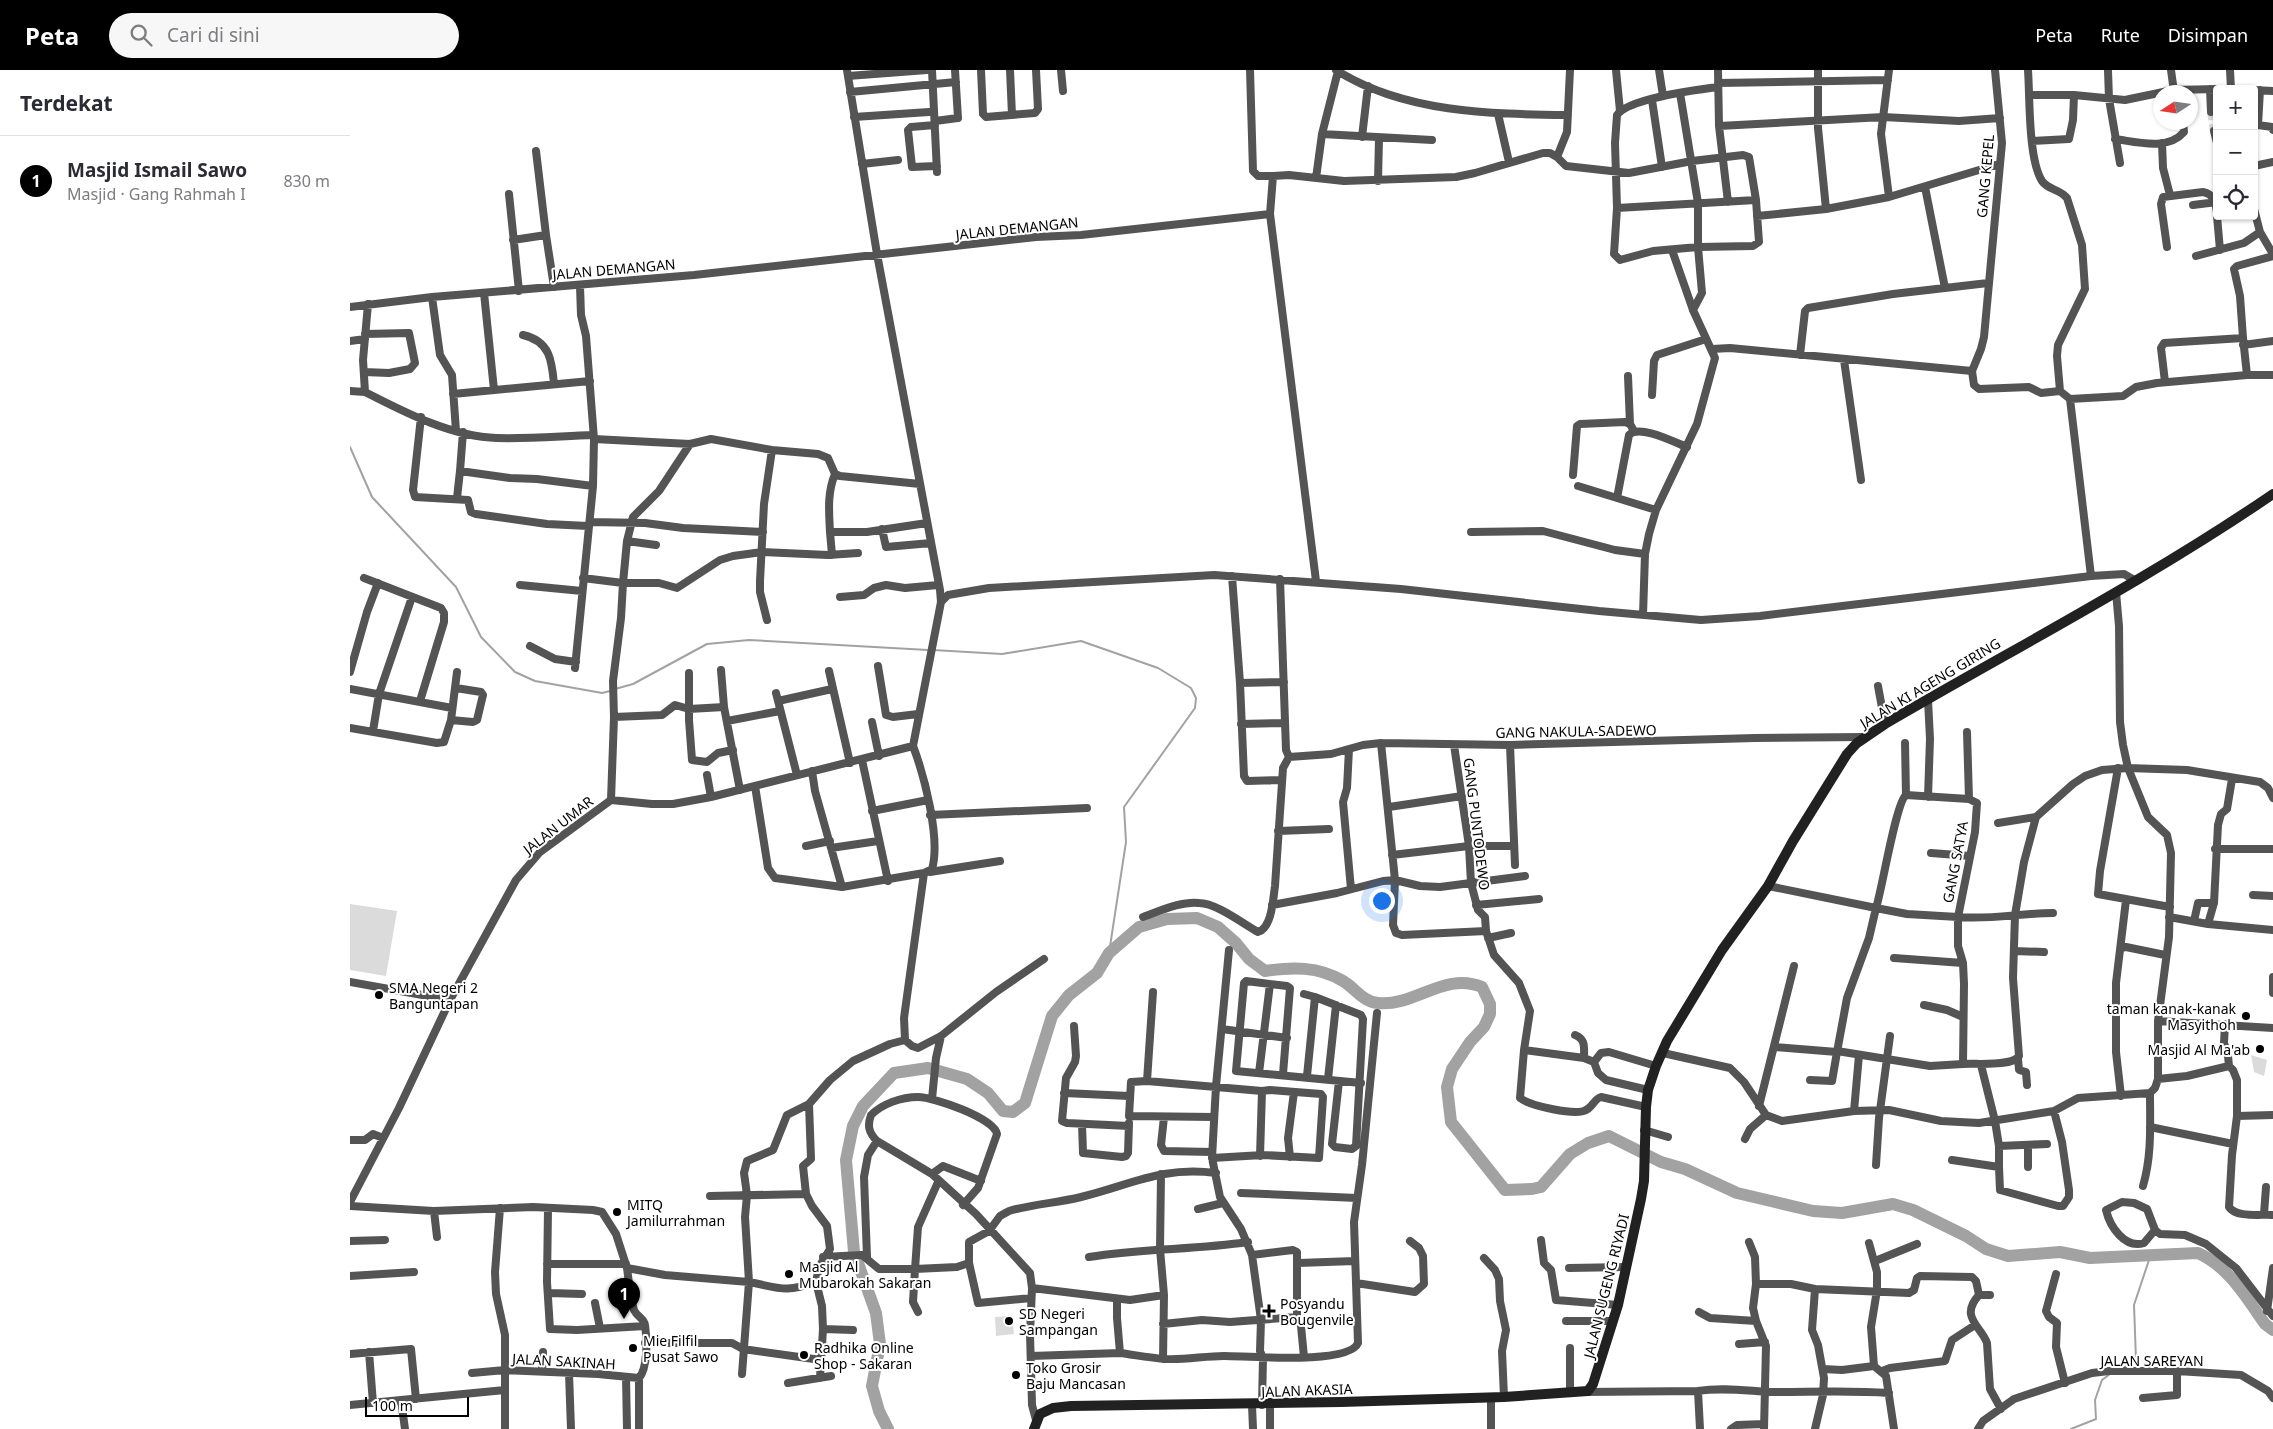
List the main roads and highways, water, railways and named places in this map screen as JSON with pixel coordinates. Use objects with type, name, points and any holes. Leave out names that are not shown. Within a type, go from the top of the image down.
[{"type":"waterway","points":[[350,447],[372,497],[456,587],[481,637],[515,672],[535,681],[602,693],[610,691]]},
{"type":"waterway","points":[[615,689],[633,684],[707,644],[749,640],[928,650]]},
{"type":"waterway","points":[[933,650],[1002,654],[1081,641],[1158,668],[1191,688],[1196,698],[1195,708],[1124,807],[1126,842],[1109,953]]},
{"type":"waterway","points":[[888,1429],[879,1411],[872,1386],[880,1344],[876,1313],[854,1252],[846,1160],[853,1126],[863,1106],[894,1073],[928,1068],[967,1079],[988,1093],[1003,1111],[1013,1112],[1025,1103],[1052,1016],[1069,995],[1097,973],[1109,953],[1139,927],[1167,919],[1197,918],[1218,927],[1236,943],[1249,959],[1265,971],[1295,968],[1314,970],[1334,976],[1373,1002],[1391,1003],[1404,1000],[1455,983],[1468,983],[1482,987],[1490,1004],[1490,1014],[1484,1027],[1470,1042],[1452,1069],[1447,1087],[1451,1122],[1505,1190],[1541,1187],[1570,1154],[1588,1143],[1609,1136],[1661,1162],[1685,1169],[1737,1193],[1813,1211],[1842,1213],[1893,1204],[1913,1210],[1966,1236],[1986,1249],[2008,1256],[2060,1252],[2090,1258],[2198,1253],[2228,1274],[2244,1293],[2265,1324],[2273,1330]]},
{"type":"waterway","points":[[2123,1368],[2136,1360],[2134,1305],[2150,1257]]},
{"type":"waterway","points":[[2071,1429],[2096,1419],[2095,1400],[2102,1380],[2110,1374]]},
{"type":"tunnel","points":[[2211,112],[2214,130]]},
{"type":"place","name":"SMA Negeri 2 Banguntapan","points":[[379,995]]},
{"type":"place","name":"taman kanak-kanak Masyithoh","points":[[2246,1016]]},
{"type":"place","name":"Masjid Al Ma'ab","points":[[2260,1049]]},
{"type":"place","name":"MITQ Jamilurrahman","points":[[617,1212]]},
{"type":"place","name":"Masjid Al Mubarokah Sakaran","points":[[789,1274]]},
{"type":"place","name":"Posyandu Bougenvile","points":[[1269,1311]]},
{"type":"place","name":"Masjid Ismail Sawo","points":[[624,1319]]},
{"type":"place","name":"SD Negeri Sampangan","points":[[1009,1321]]},
{"type":"place","name":"Mie Filfil Pusat Sawo","points":[[633,1348]]},
{"type":"place","name":"Radhika Online Shop - Sakaran","points":[[804,1355]]},
{"type":"place","name":"Toko Grosir Baju Mancasan","points":[[1016,1375]]}]
